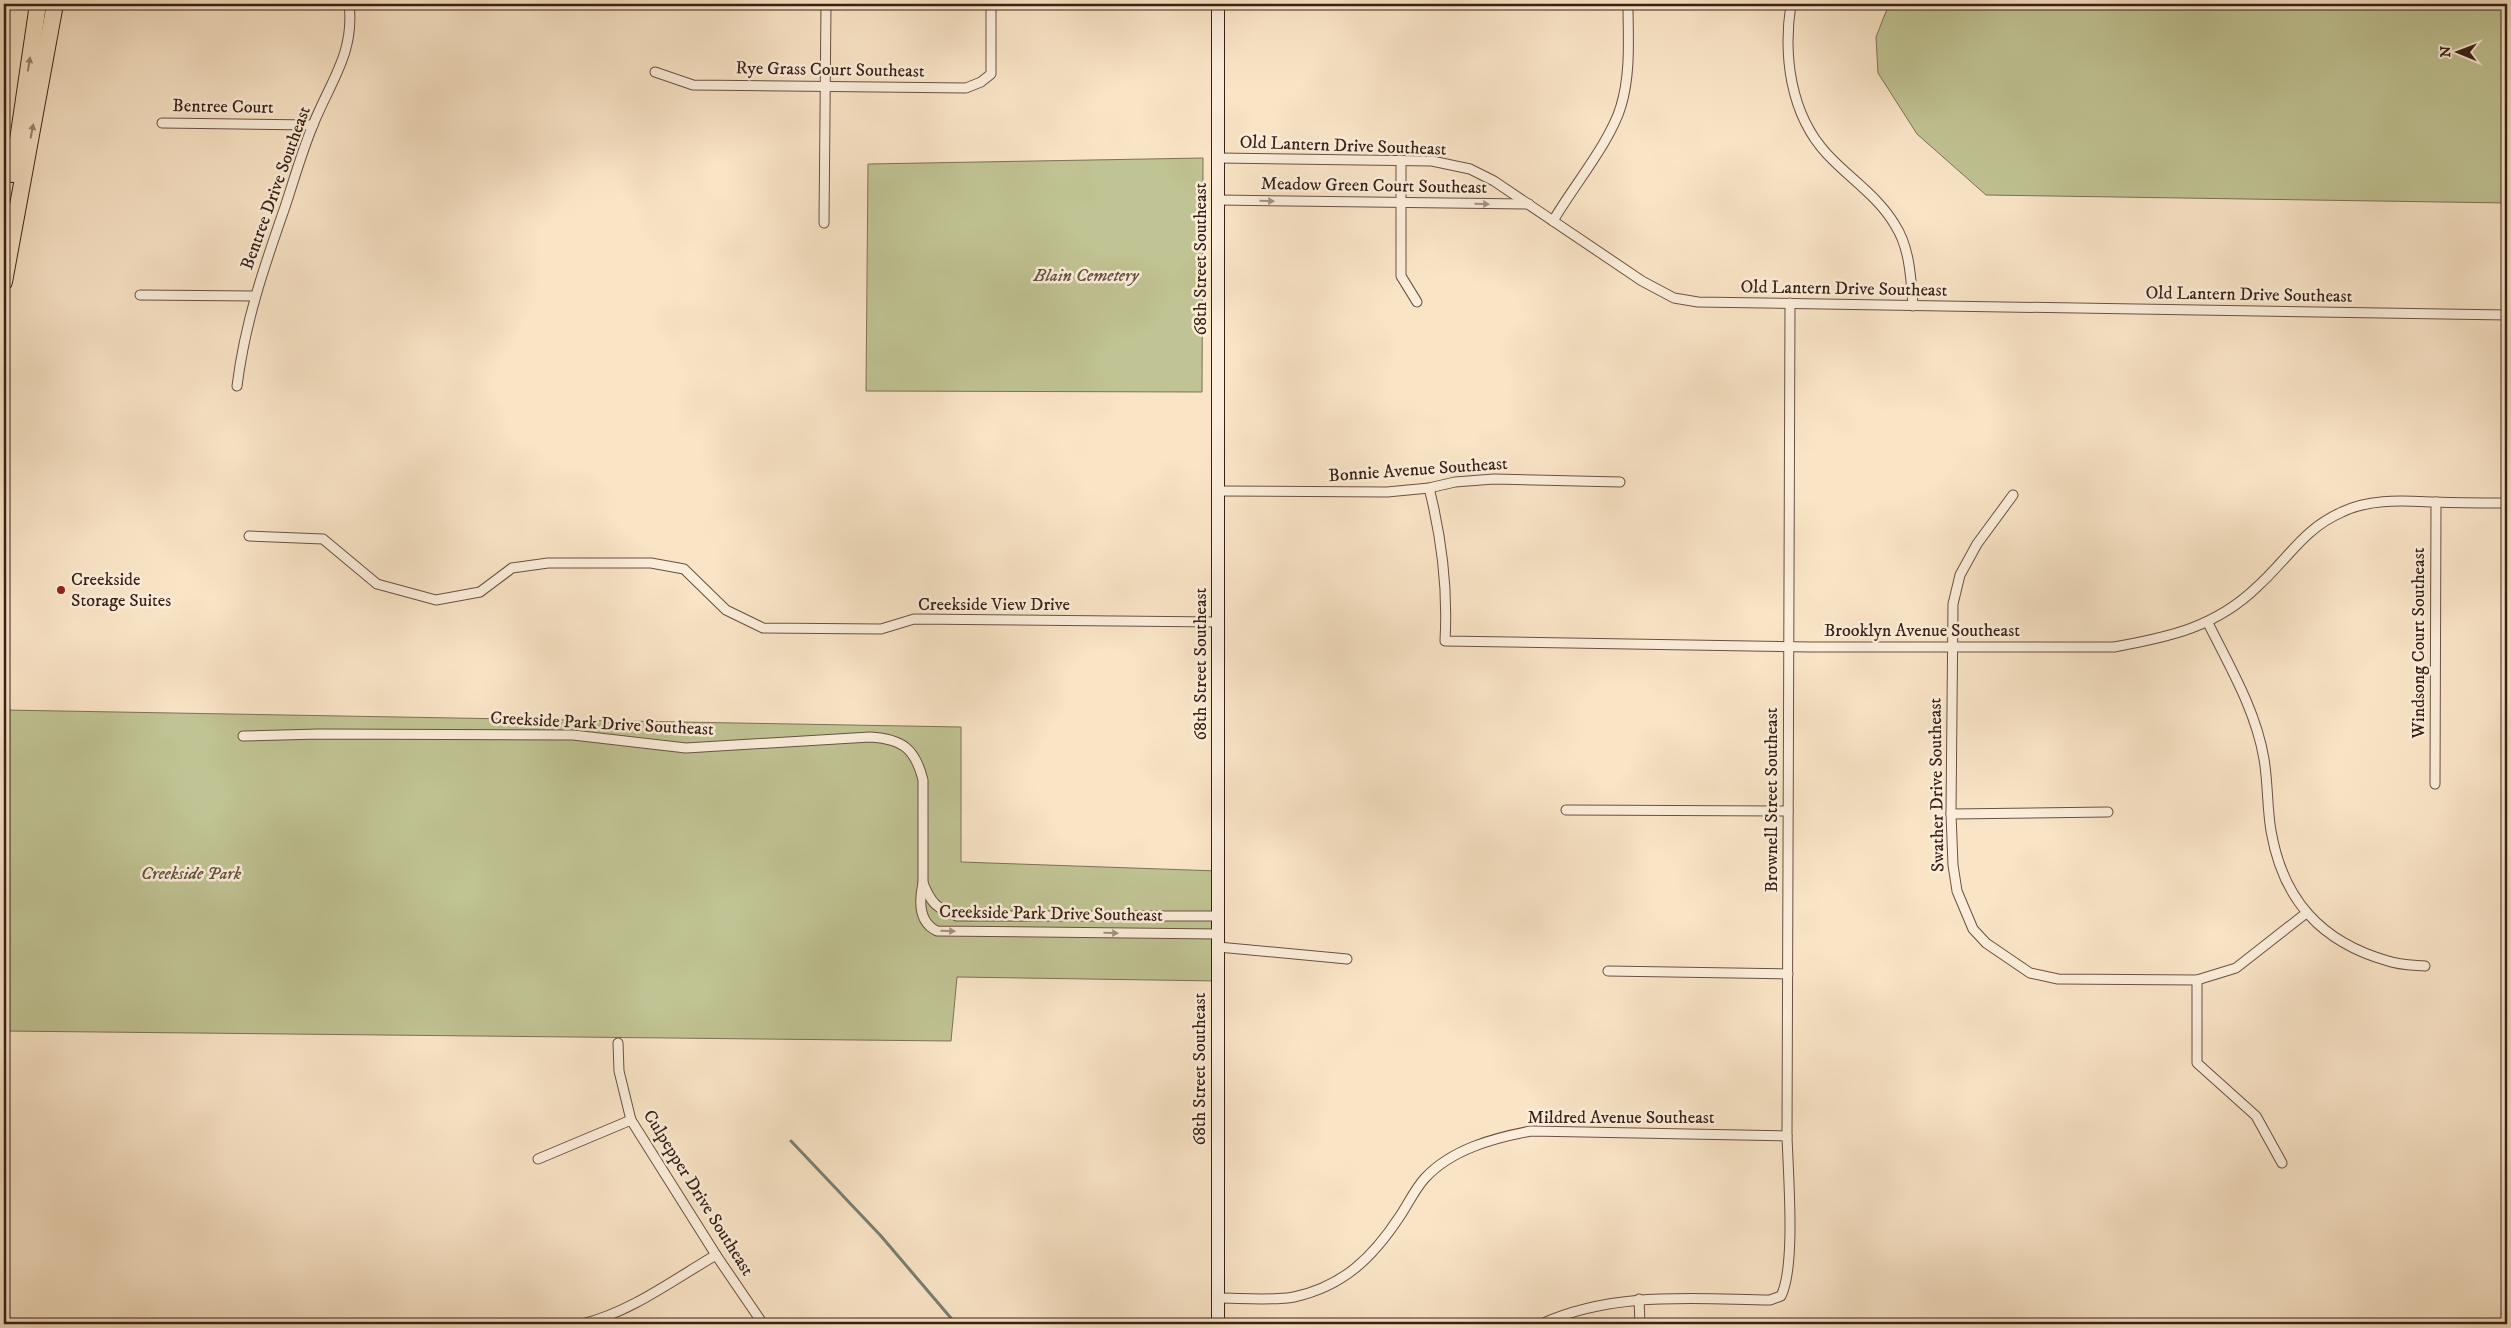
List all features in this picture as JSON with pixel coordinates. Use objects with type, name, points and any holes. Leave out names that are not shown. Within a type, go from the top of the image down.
[{"type":"highway","points":[[4,233],[38,4]]},
{"type":"highway","points":[[4,282],[55,4]]},
{"type":"main road","name":"68th Street Southeast","points":[[1218,4],[1218,1324]]},
{"type":"street","name":"Bentree Drive Southeast","points":[[237,386],[243,343],[254,296],[313,125],[346,54],[351,20],[349,4]]},
{"type":"street","points":[[824,223],[826,4]]},
{"type":"street","name":"Rye Grass Court Southeast","points":[[655,72],[694,85],[966,88],[981,82],[991,74],[991,4]]},
{"type":"street","points":[[1553,220],[1605,140],[1621,106],[1628,67],[1628,4]]},
{"type":"street","points":[[1791,4],[1787,30],[1787,63],[1797,99],[1812,133],[1826,153],[1867,190],[1896,226],[1909,264],[1913,306]]},
{"type":"street","name":"Bentree Court","points":[[162,123],[313,125]]},
{"type":"street","name":"Old Lantern Drive Southeast","points":[[1219,158],[1432,161],[1470,170],[1494,181],[1642,281],[1674,298],[1698,302],[2507,315]]},
{"type":"street","points":[[1400,161],[1401,276],[1417,302]]},
{"type":"street","name":"Meadow Green Court Southeast","points":[[1218,200],[1529,204]]},
{"type":"street","points":[[140,295],[254,296]]},
{"type":"street","name":"Brownell Street Southeast","points":[[1639,1299],[1770,1300],[1781,1296],[1786,1285],[1789,1255],[1787,1136],[1790,303]]},
{"type":"street","name":"Bonnie Avenue Southeast","points":[[1219,491],[1346,493],[1429,488],[1455,482],[1494,479],[1620,482]]},
{"type":"street","name":"Brooklyn Avenue Southeast","points":[[1429,488],[1444,554],[1446,584],[1445,641],[1789,646],[2114,647],[2163,638],[2208,623],[2235,606],[2259,586],[2301,538],[2319,524],[2343,511],[2368,503],[2405,500],[2507,503]]},
{"type":"street","name":"Swather Drive Southeast","points":[[2013,495],[1977,544],[1960,576],[1953,604],[1951,814],[1957,891],[1973,929],[1986,944],[2009,961],[2030,973],[2058,979],[2197,980],[2236,968],[2305,914]]},
{"type":"street","name":"Windsong Court Southeast","points":[[2435,784],[2436,502]]},
{"type":"street","name":"Creekside View Drive","points":[[249,536],[323,539],[378,584],[436,600],[480,592],[512,568],[548,563],[651,563],[684,569],[726,610],[763,628],[880,629],[914,619],[1218,622]]},
{"type":"street","points":[[2208,623],[2252,713],[2264,759],[2274,840],[2280,866],[2290,890],[2305,914],[2356,950],[2389,962],[2425,966]]},
{"type":"street","name":"Creekside Park Drive Southeast","points":[[243,736],[319,734],[573,735],[686,748],[887,738],[900,743],[910,751],[919,766],[923,780],[923,883],[920,910],[931,928],[937,931],[1218,934]]},
{"type":"street","points":[[1566,810],[1788,811]]},
{"type":"street","points":[[1951,814],[2108,812]]},
{"type":"street","name":"Creekside Park Drive Southeast","points":[[923,883],[930,899],[941,910],[957,916],[1218,916]]},
{"type":"street","points":[[1218,947],[1347,959]]},
{"type":"street","points":[[1608,972],[1788,974]]},
{"type":"street","points":[[2197,980],[2197,1064],[2256,1116],[2282,1163]]},
{"type":"street","name":"Culpepper Drive Southeast","points":[[618,1043],[619,1071],[631,1120],[716,1255],[763,1324]]},
{"type":"street","points":[[538,1159],[631,1120]]},
{"type":"street","name":"Mildred Avenue Southeast","points":[[1218,1298],[1293,1297],[1332,1283],[1349,1274],[1367,1260],[1379,1246],[1425,1178],[1463,1151],[1498,1137],[1531,1131],[1787,1136]]},
{"type":"street","points":[[582,1324],[606,1322],[716,1255]]},
{"type":"street","points":[[1541,1324],[1582,1308],[1639,1299],[1640,1324]]},
{"type":"green space","points":[[1889,4],[2507,4],[2507,203],[1986,195],[1917,134],[1878,73],[1876,37]]},
{"type":"green space","name":"Blain Cemetery","points":[[1203,158],[1202,392],[866,391],[868,164]]},
{"type":"green space","name":"Creekside Park","points":[[4,710],[961,727],[961,862],[1218,871],[1218,981],[957,977],[951,1041],[4,1031]]},
{"type":"waterway","points":[[791,1141],[881,1236],[956,1324]]},
{"type":"place","name":"Creekside Storage Suites","points":[[61,590]]}]
